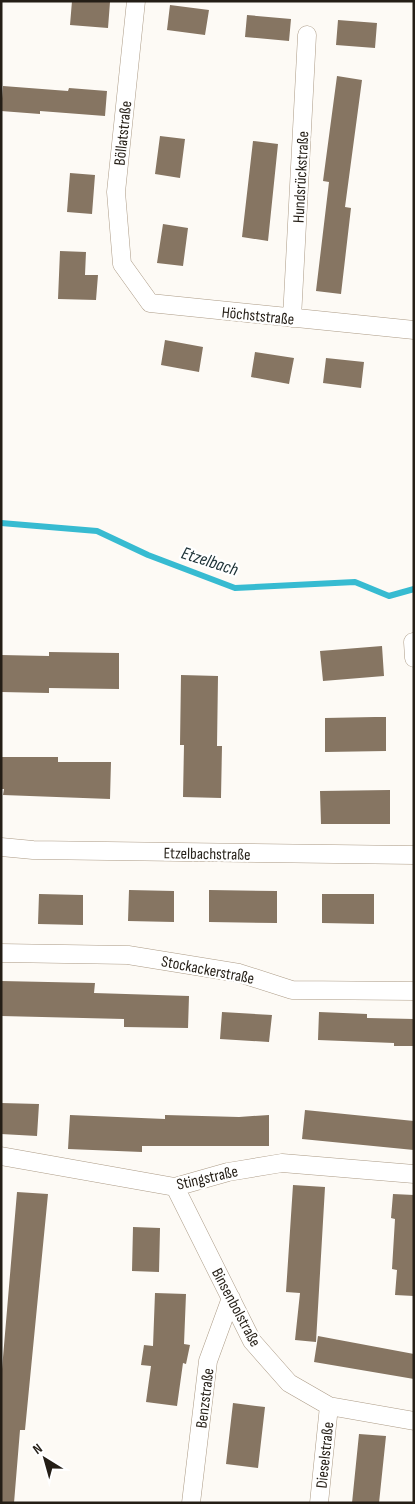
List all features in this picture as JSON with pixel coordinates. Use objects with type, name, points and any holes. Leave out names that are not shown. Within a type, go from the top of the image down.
[{"type":"street","name":"Böllatstraße","points":[[122,264],[116,192],[136,1]]},
{"type":"street","name":"Hundsrückstraße","points":[[292,318],[307,36]]},
{"type":"street","name":"Höchststraße","points":[[122,264],[150,303],[414,330]]},
{"type":"street","name":"Etzelbachstraße","points":[[1,847],[33,850],[414,855]]},
{"type":"street","name":"Stockackerstraße","points":[[1,953],[128,955],[239,973],[292,990],[414,991]]},
{"type":"street","name":"Stingstraße","points":[[1,1156],[175,1187],[228,1172],[282,1162],[414,1174]]},
{"type":"street","name":"Binsenbolstraße","points":[[175,1187],[252,1341],[290,1383],[329,1406],[414,1421]]},
{"type":"street","name":"Benzstraße","points":[[191,1503],[208,1361],[231,1298]]},
{"type":"street","name":"Dieselstraße","points":[[319,1503],[329,1406]]},
{"type":"building","points":[[72,1],[110,2],[108,28],[70,25]]},
{"type":"building","points":[[170,5],[209,10],[205,35],[167,30]]},
{"type":"building","points":[[247,15],[291,19],[289,41],[245,37]]},
{"type":"building","points":[[338,20],[377,23],[375,48],[336,45]]},
{"type":"building","points":[[337,76],[362,80],[345,207],[351,208],[341,294],[316,291],[329,182],[323,181]]},
{"type":"building","points":[[3,86],[68,91],[69,88],[107,91],[105,116],[40,111],[40,114],[1,111]]},
{"type":"building","points":[[160,136],[185,139],[180,178],[155,174]]},
{"type":"building","points":[[253,141],[278,144],[268,241],[242,237]]},
{"type":"building","points":[[70,173],[95,175],[92,214],[67,212]]},
{"type":"building","points":[[163,224],[188,228],[183,266],[157,263]]},
{"type":"building","points":[[60,251],[86,252],[85,275],[98,275],[96,300],[58,299]]},
{"type":"building","points":[[165,340],[203,347],[199,372],[161,365]]},
{"type":"building","points":[[255,352],[294,358],[289,384],[251,377]]},
{"type":"building","points":[[326,358],[364,362],[361,388],[323,383]]},
{"type":"building","points":[[382,646],[384,676],[323,681],[320,651]]},
{"type":"building","points":[[49,652],[119,653],[119,689],[49,688],[49,693],[1,692],[1,655],[49,656]]},
{"type":"building","points":[[181,675],[218,676],[217,746],[222,746],[221,798],[183,797],[184,745],[180,745]]},
{"type":"building","points":[[386,717],[386,751],[325,752],[325,718]]},
{"type":"building","points":[[1,757],[58,757],[58,762],[111,762],[110,799],[3,795],[4,789],[1,789]]},
{"type":"building","points":[[390,790],[390,824],[321,824],[320,791]]},
{"type":"building","points":[[129,890],[174,891],[174,922],[128,921]]},
{"type":"building","points":[[209,890],[277,891],[277,923],[209,922]]},
{"type":"building","points":[[39,894],[83,895],[83,925],[38,924]]},
{"type":"building","points":[[322,894],[374,894],[374,924],[322,923]]},
{"type":"building","points":[[1,981],[95,983],[94,993],[189,996],[188,1028],[124,1027],[124,1019],[1,1016]]},
{"type":"building","points":[[222,1012],[272,1015],[269,1042],[220,1039]]},
{"type":"building","points":[[319,1012],[367,1014],[367,1018],[414,1019],[414,1046],[394,1046],[394,1043],[318,1040]]},
{"type":"building","points":[[1,1103],[39,1104],[37,1136],[1,1134]]},
{"type":"building","points":[[305,1110],[414,1121],[414,1150],[302,1139]]},
{"type":"building","points":[[70,1115],[165,1119],[165,1115],[239,1117],[269,1115],[269,1146],[142,1146],[142,1152],[68,1149]]},
{"type":"building","points":[[293,1185],[325,1187],[316,1342],[295,1340],[300,1293],[286,1292]]},
{"type":"building","points":[[17,1192],[48,1194],[25,1430],[20,1430],[14,1503],[1,1503],[1,1381]]},
{"type":"building","points":[[393,1194],[414,1195],[414,1296],[395,1295],[397,1270],[392,1269],[395,1219],[391,1218]]},
{"type":"building","points":[[133,1227],[160,1228],[159,1272],[132,1271]]},
{"type":"building","points":[[155,1293],[186,1294],[184,1344],[190,1345],[186,1364],[183,1363],[177,1406],[146,1402],[151,1366],[141,1365],[144,1345],[153,1346]]},
{"type":"building","points":[[318,1336],[414,1354],[414,1379],[314,1362]]},
{"type":"building","points":[[233,1403],[265,1407],[258,1468],[226,1464]]},
{"type":"building","points":[[359,1434],[386,1436],[379,1503],[352,1503]]},
{"type":"waterway","name":"Etzelbach","points":[[1,523],[97,531],[148,555],[235,588],[355,582],[389,596],[414,589]]}]
